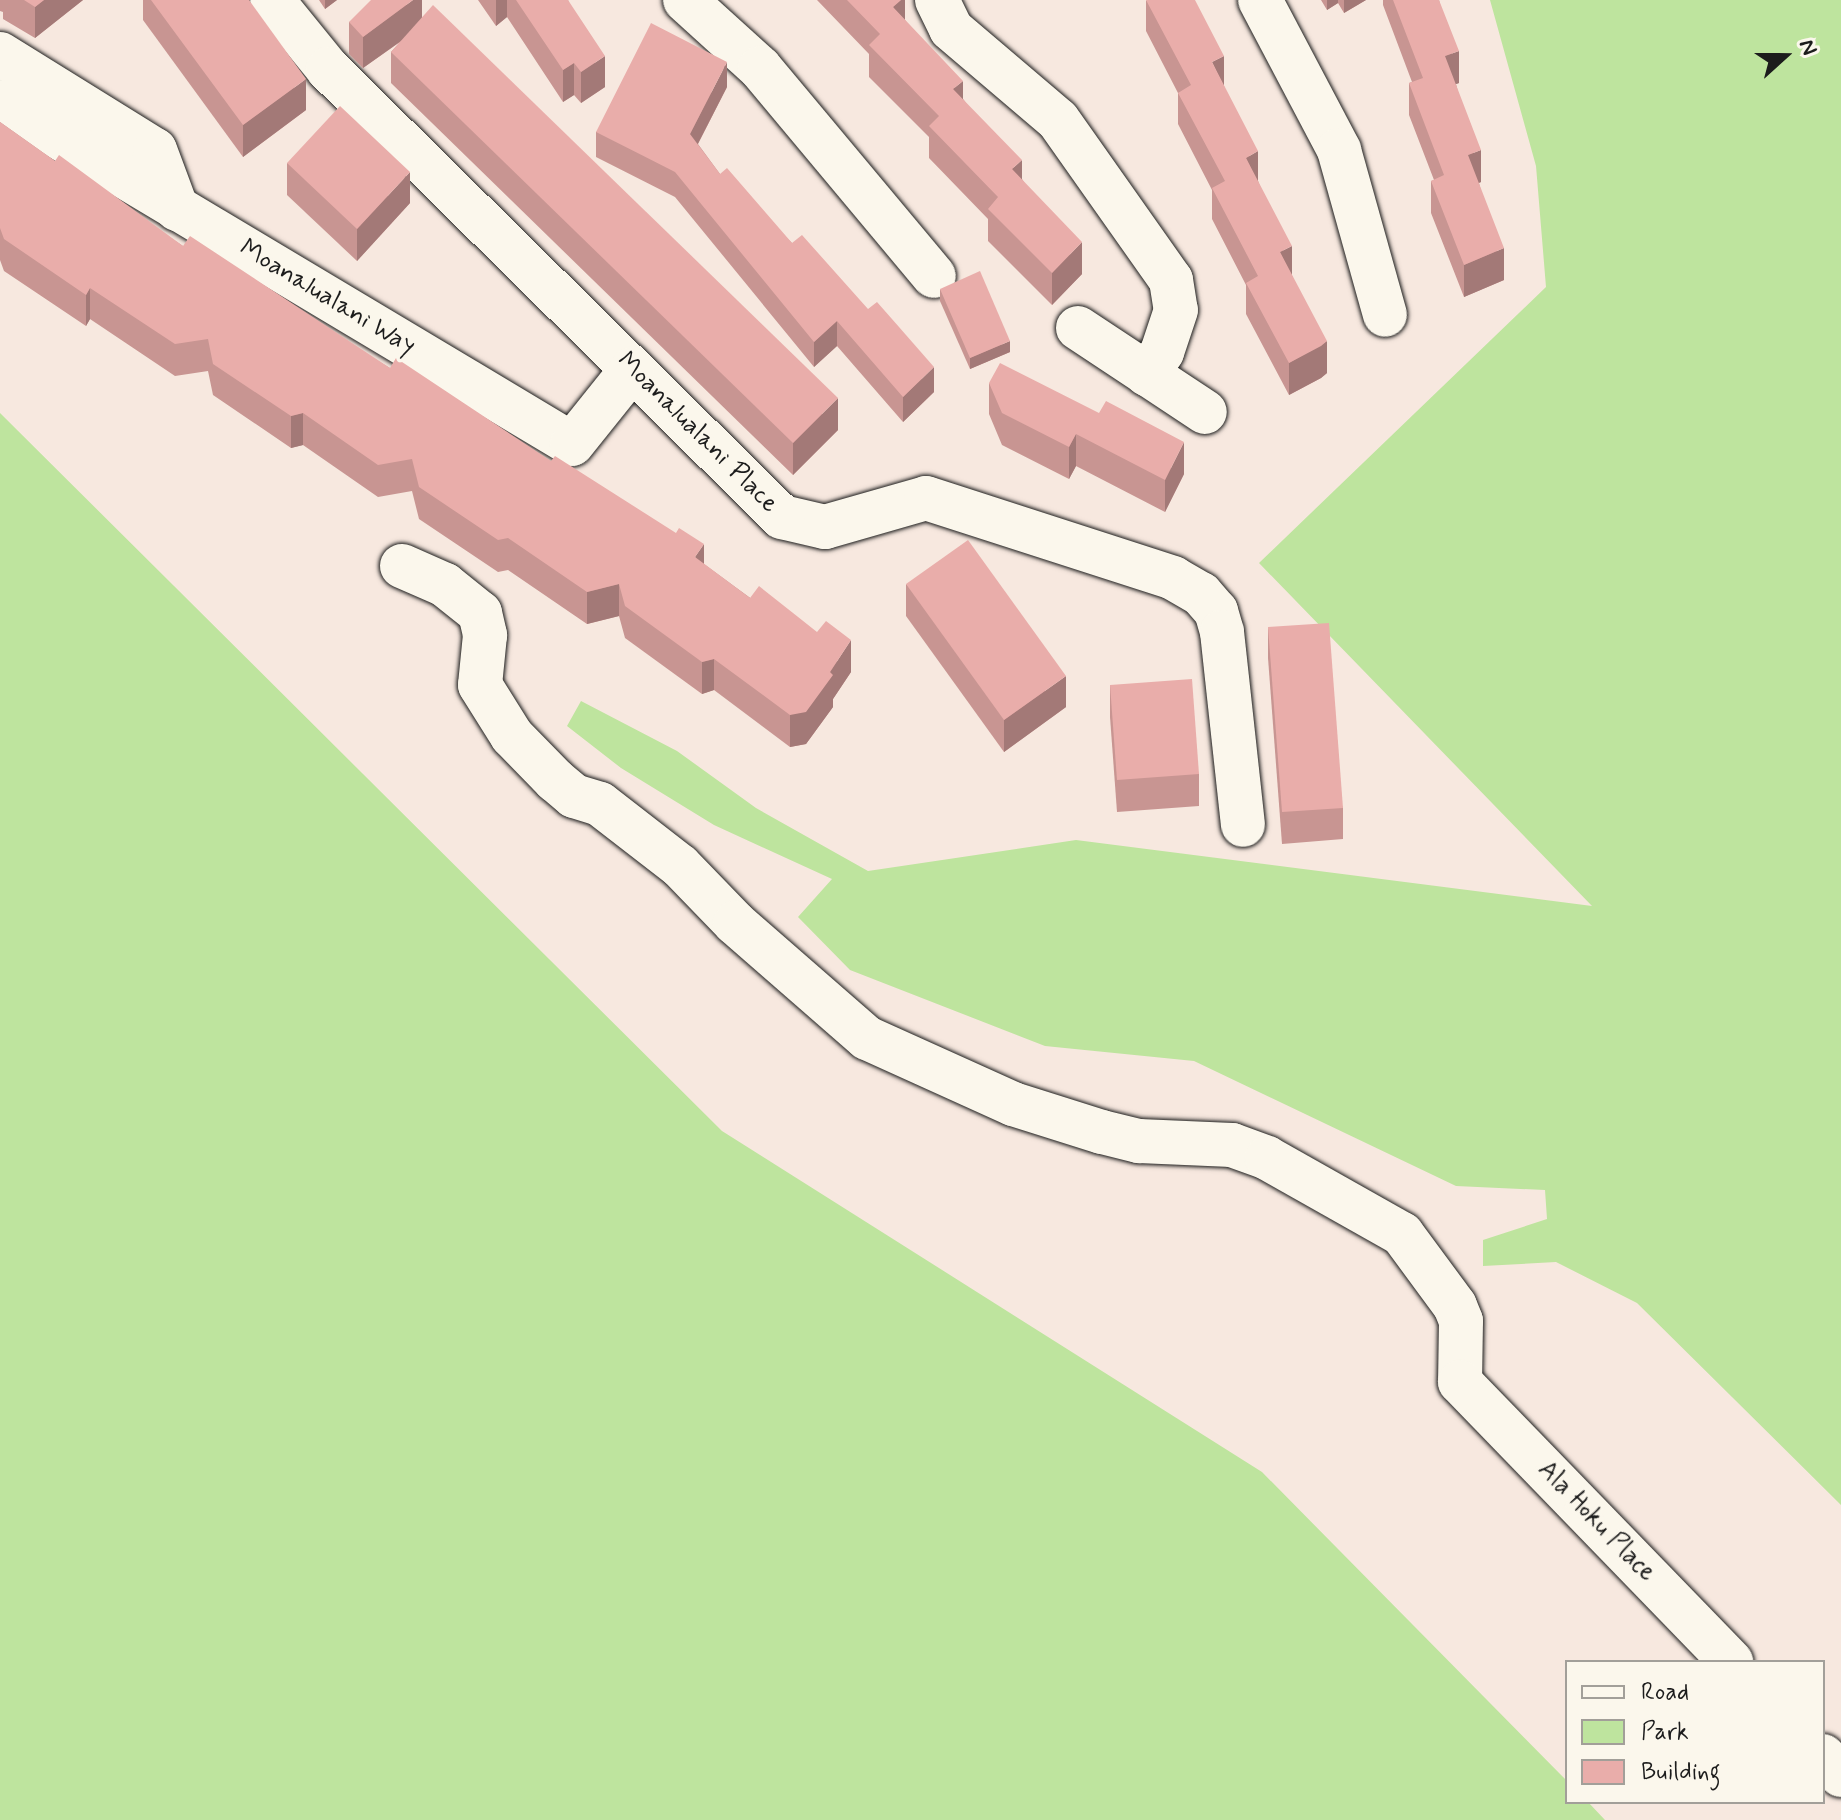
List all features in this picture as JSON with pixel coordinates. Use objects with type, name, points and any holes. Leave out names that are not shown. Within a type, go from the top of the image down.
[{"type":"street","name":"Moanalualani Place","points":[[272,0],[328,69],[782,517],[825,527],[926,498],[1173,578],[1201,594],[1216,611],[1222,632],[1243,825]]},
{"type":"street","points":[[937,0],[951,29],[1058,120],[1171,280],[1176,310],[1162,352],[1147,374]]},
{"type":"street","points":[[1260,0],[1339,150],[1385,315]]},
{"type":"street","points":[[696,16],[760,68],[934,276]]},
{"type":"street","points":[[0,54],[155,150],[177,209]]},
{"type":"street","name":"Moanalualani Way","points":[[0,102],[572,444],[632,369]]},
{"type":"street","points":[[1078,328],[1205,412]]},
{"type":"street","name":"Ala Hoku Place","points":[[402,566],[445,585],[480,613],[485,635],[480,685],[512,736],[574,796],[600,804],[680,866],[844,1021],[867,1038],[1013,1104],[1139,1141],[1232,1145],[1267,1158],[1402,1234],[1443,1287],[1461,1321],[1460,1382],[1729,1660]]},
{"type":"street","points":[[1825,1758],[1841,1775]]},
{"type":"green space","points":[[1490,0],[1841,0],[1841,1505],[1637,1303],[1556,1262],[1483,1266],[1483,1240],[1547,1219],[1545,1190],[1456,1186],[1194,1061],[1045,1046],[850,970],[798,917],[832,879],[714,825],[621,768],[567,726],[581,701],[677,751],[756,808],[868,871],[1076,840],[1592,906],[1259,563],[1546,287],[1536,166]]},
{"type":"green space","points":[[0,413],[722,1131],[1262,1472],[1565,1779],[1565,1804],[1590,1804],[1605,1820],[0,1820]]},
{"type":"building","points":[[24,0],[44,0],[35,7]]},
{"type":"building","points":[[151,0],[249,0],[306,79],[243,125]]},
{"type":"building","points":[[371,0],[413,0],[363,37],[349,22]]},
{"type":"building","points":[[516,0],[568,0],[605,56],[581,72],[574,63],[563,70]]},
{"type":"building","points":[[847,0],[901,0],[893,7],[963,81],[953,89],[1022,160],[1012,169],[1082,242],[1052,273],[988,209],[998,197],[929,126],[939,116],[869,45],[880,34]]},
{"type":"building","points":[[1146,0],[1195,0],[1224,56],[1212,62],[1258,151],[1246,158],[1292,246],[1280,252],[1327,341],[1289,363],[1246,283],[1258,276],[1212,188],[1225,181],[1178,93],[1191,85]]},
{"type":"building","points":[[1393,0],[1439,0],[1459,51],[1445,56],[1481,150],[1468,155],[1504,248],[1464,265],[1431,181],[1444,175],[1409,83],[1423,78]]},
{"type":"building","points":[[433,5],[838,398],[793,443],[391,52]]},
{"type":"building","points":[[651,23],[727,62],[690,134],[720,174],[727,168],[792,243],[802,235],[868,309],[877,302],[934,367],[903,397],[837,321],[814,342],[675,172],[596,132]]},
{"type":"building","points":[[340,106],[410,172],[357,229],[287,163]]},
{"type":"building","points":[[0,122],[55,161],[59,155],[183,246],[190,236],[390,368],[396,358],[551,461],[555,456],[676,533],[679,528],[704,544],[695,557],[750,598],[759,586],[817,632],[826,621],[851,640],[830,672],[833,675],[806,712],[790,715],[714,659],[702,662],[625,606],[619,584],[587,592],[508,538],[498,540],[419,487],[412,459],[378,465],[303,413],[291,416],[213,364],[208,339],[175,344],[90,288],[86,295],[4,239],[0,228]]},
{"type":"building","points":[[980,271],[1010,341],[970,358],[940,289]]},
{"type":"building","points":[[1000,363],[1099,413],[1106,401],[1184,442],[1165,480],[1076,434],[1069,447],[1002,413],[989,383]]},
{"type":"building","points":[[968,540],[1066,676],[1004,720],[906,584]]},
{"type":"building","points":[[1329,623],[1343,808],[1282,812],[1268,627]]},
{"type":"building","points":[[1192,679],[1199,774],[1117,780],[1110,685]]}]
